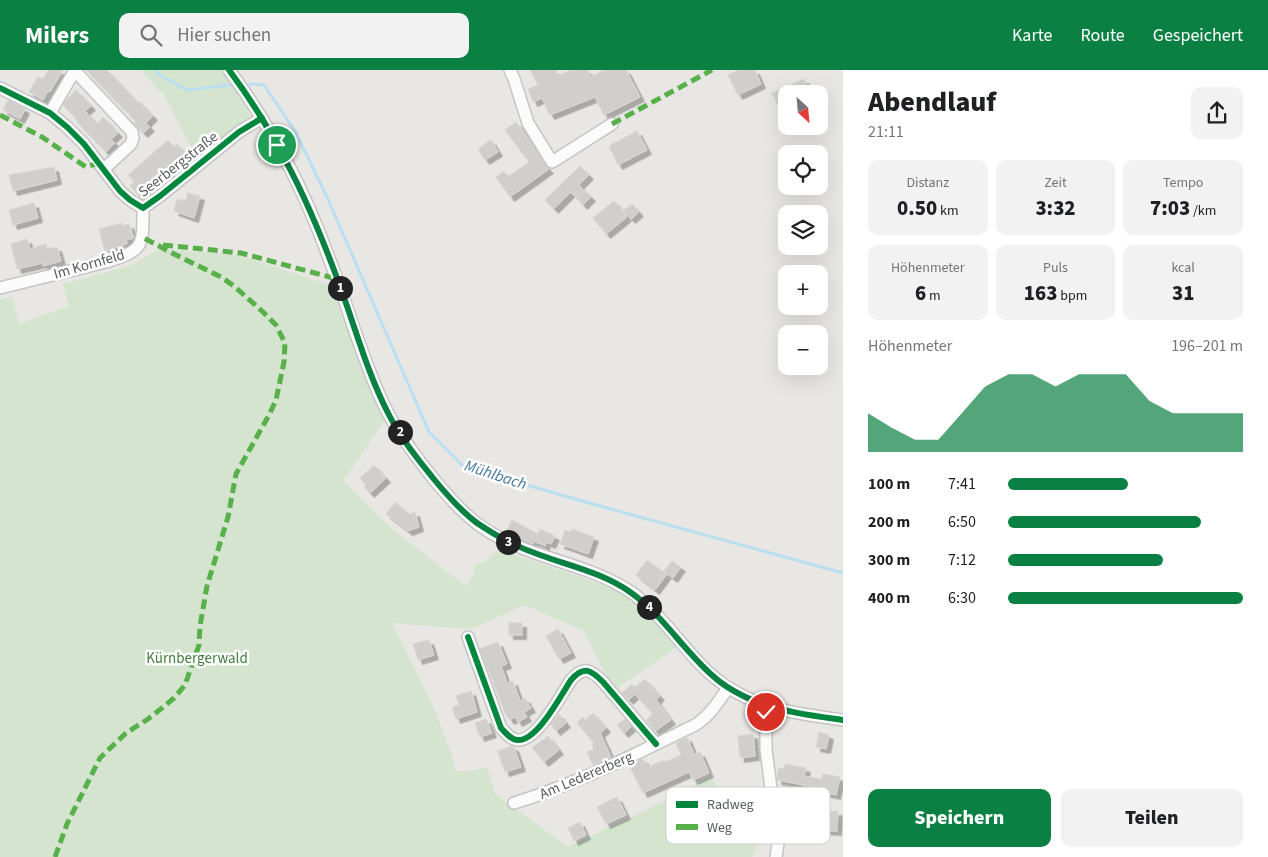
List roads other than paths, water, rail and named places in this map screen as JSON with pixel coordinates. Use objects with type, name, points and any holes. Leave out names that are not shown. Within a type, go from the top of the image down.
[{"type":"street","points":[[229,70],[262,118],[302,192],[337,279],[374,382],[389,415],[433,478],[458,506],[497,537],[540,555],[589,571],[629,591],[662,620],[714,678],[728,688],[754,701],[782,711],[843,720]]},
{"type":"street","points":[[510,70],[528,123],[552,162],[612,124]]},
{"type":"street","points":[[50,113],[75,71],[132,132],[131,144],[104,169]]},
{"type":"street","name":"Seerbergstraße","points":[[0,88],[50,113],[67,127],[79,138],[120,191],[143,208],[239,132],[262,118]]},
{"type":"street","name":"Im Kornfeld","points":[[0,288],[106,262],[133,251],[139,246],[142,236],[143,208]]},
{"type":"street","points":[[468,637],[502,728],[509,736],[517,740],[523,739],[540,728],[571,680],[577,673],[589,670],[603,682],[656,744]]},
{"type":"street","name":"Am Ledererberg","points":[[514,803],[594,773],[697,724],[714,709],[728,688]]},
{"type":"street","points":[[767,706],[766,749],[771,787]]},
{"type":"street","points":[[776,857],[778,844]]},
{"type":"waterway","name":"Mühlbach","points":[[156,70],[158,74],[187,90],[232,85]]},
{"type":"waterway","name":"Mühlbach","points":[[250,84],[264,85],[295,131],[327,197],[429,432],[464,467],[843,573]]},
{"type":"park label","name":"Kürnbergerwald","points":[[197,658]]}]
